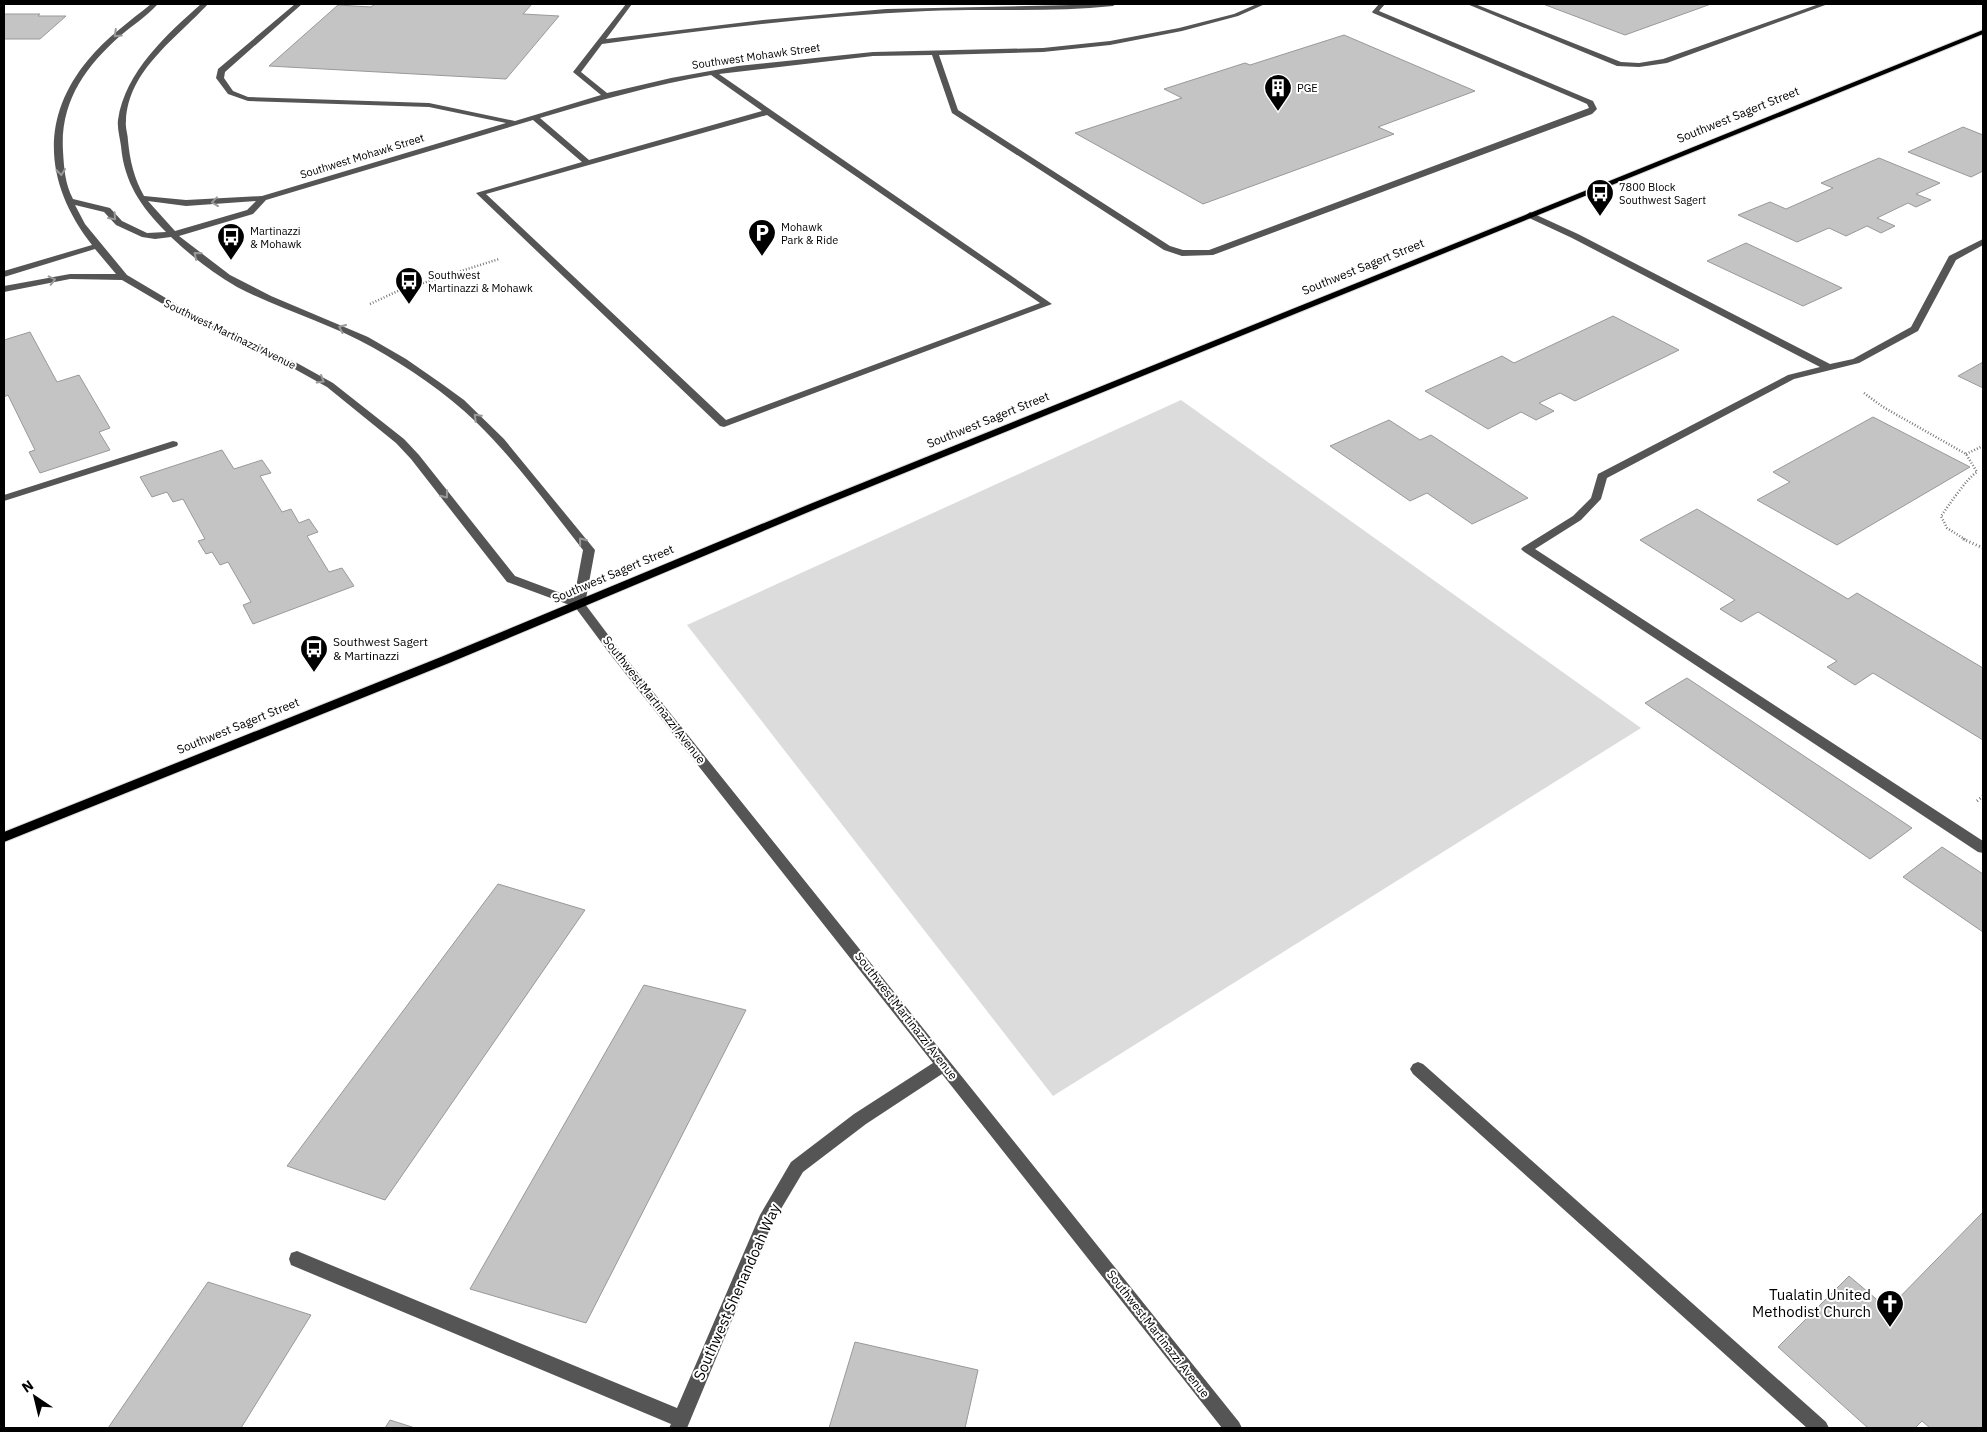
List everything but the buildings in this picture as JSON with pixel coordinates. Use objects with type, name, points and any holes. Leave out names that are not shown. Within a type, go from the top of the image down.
[{"type":"main road","name":"Southwest Sagert Street","points":[[4,836],[1983,32]]},
{"type":"street","name":"Southwest Martinazzi Avenue","points":[[155,4],[116,34],[92,61],[81,75],[63,108],[58,131],[60,169],[68,201],[81,225],[124,276],[188,315],[294,365],[330,386],[400,441],[512,579],[579,604],[614,651],[1233,1428]]},
{"type":"street","points":[[205,4],[159,48],[140,73],[128,98],[121,121],[124,133],[124,147],[134,185],[141,198],[156,217],[207,263],[228,277],[258,294],[329,323],[390,352],[463,404],[503,446],[589,550],[579,604]]},
{"type":"street","points":[[299,4],[221,71],[220,78],[226,89],[239,97],[248,99],[429,105],[514,122]]},
{"type":"street","points":[[606,96],[578,72],[629,4]]},
{"type":"street","points":[[599,42],[817,16],[928,9],[1075,7],[1112,4]]},
{"type":"street","name":"Southwest Mohawk Street","points":[[141,198],[186,203],[263,198],[606,96],[712,72],[816,58],[873,54],[1043,50],[1110,43],[1180,30],[1236,14],[1262,4]]},
{"type":"street","points":[[935,52],[955,111],[1166,248],[1182,253],[1210,253],[1593,109],[1590,103],[1581,98],[1375,12],[1382,4]]},
{"type":"street","points":[[1470,4],[1620,64],[1639,66],[1664,61],[1825,4]]},
{"type":"street","points":[[712,72],[1048,304],[724,424],[480,193],[768,112]]},
{"type":"street","points":[[534,117],[588,163]]},
{"type":"street","name":"Southwest Mohawk Street","points":[[68,201],[107,210],[119,223],[145,236],[175,234],[250,212],[263,198]]},
{"type":"street","points":[[1530,215],[1830,368]]},
{"type":"street","points":[[1983,242],[1952,258],[1915,329],[1856,362],[1791,377],[1602,476],[1596,499],[1577,518],[1527,549],[1983,848]]},
{"type":"street","points":[[4,274],[97,246]]},
{"type":"street","points":[[4,289],[87,275],[124,276]]},
{"type":"street","points":[[4,498],[173,444]]},
{"type":"street","name":"Southwest Shenandoah Way","points":[[297,1259],[680,1424],[766,1220],[797,1167],[860,1119],[944,1064]]},
{"type":"street","points":[[1418,1069],[1820,1428]]},
{"type":"path","points":[[329,323],[398,291],[536,247]]},
{"type":"path","points":[[1830,368],[1883,407],[1966,454],[1976,472],[1969,477],[1941,516],[1944,525],[1961,538],[1983,548]]},
{"type":"path","points":[[1966,454],[1983,446]]},
{"type":"shaded area","points":[[1181,400],[1641,728],[1053,1096],[687,625]]},
{"type":"place","name":"PGE","points":[[1278,112]]},
{"type":"place","name":"7800 Block Southwest Sagert","points":[[1600,217]]},
{"type":"place","name":"Mohawk Park & Ride","points":[[762,257]]},
{"type":"place","name":"Martinazzi & Mohawk","points":[[231,261]]},
{"type":"place","name":"Southwest Martinazzi & Mohawk","points":[[409,305]]},
{"type":"place","name":"Southwest Sagert & Martinazzi","points":[[314,673]]},
{"type":"place","name":"Tualatin United Methodist Church","points":[[1890,1328]]}]
